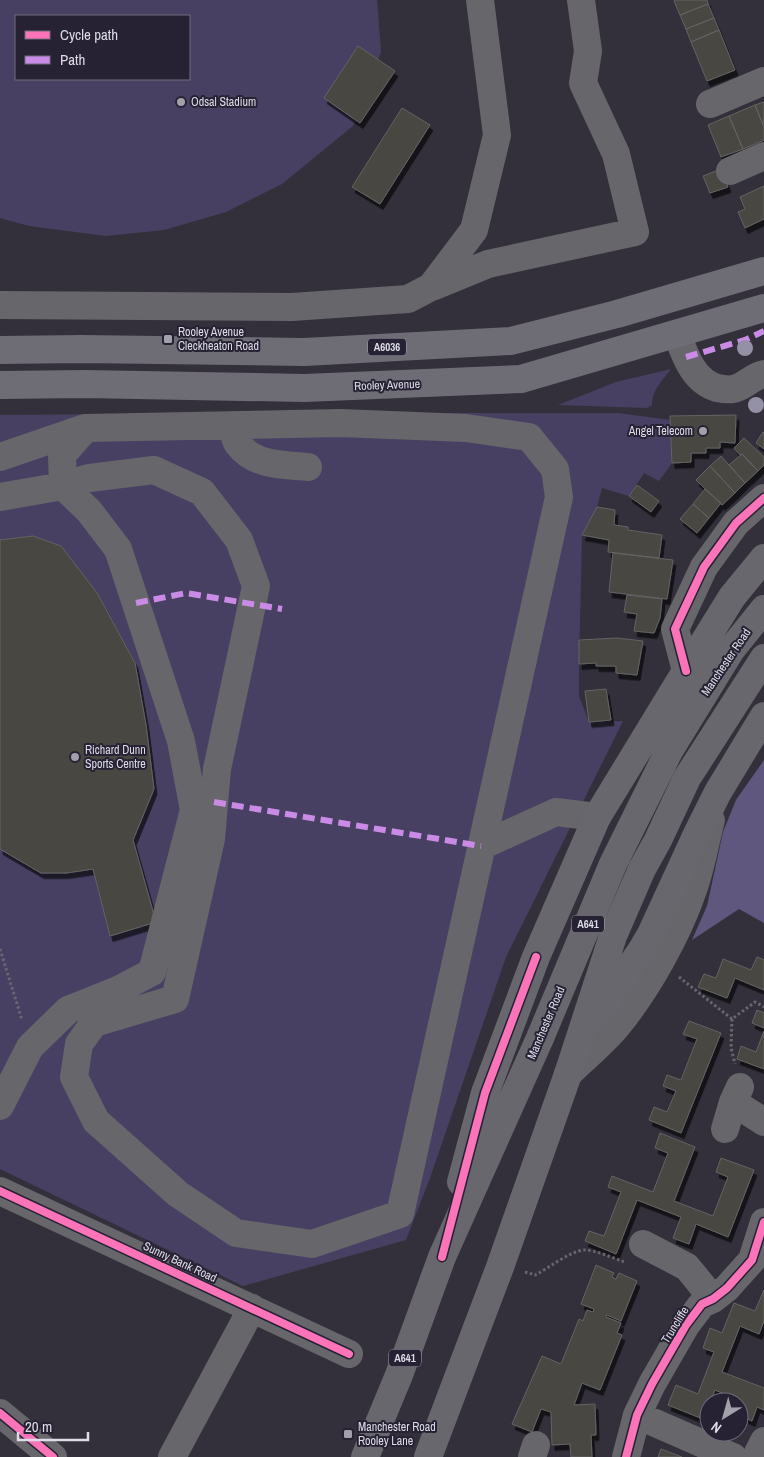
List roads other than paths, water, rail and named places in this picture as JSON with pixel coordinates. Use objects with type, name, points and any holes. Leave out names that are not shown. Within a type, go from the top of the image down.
[{"type":"highway","name":"A6036","points":[[0,350],[81,349],[304,352],[511,341],[617,314],[764,270]]},
{"type":"highway","name":"Rooley Avenue","points":[[0,385],[84,384],[304,388],[521,379],[764,308]]},
{"type":"main road","points":[[442,1257],[485,1092],[536,957],[598,817],[732,597],[764,558]]},
{"type":"main road","name":"Manchester Road","points":[[365,1457],[399,1375],[442,1257],[540,1038],[613,864],[669,751],[731,650],[764,608]]},
{"type":"main road","name":"A641","points":[[428,1457],[500,1266],[568,1074],[613,936],[642,869],[687,778],[764,658]]},
{"type":"main road","points":[[578,1043],[650,936],[718,792],[764,716]]},
{"type":"street","points":[[431,287],[474,230],[497,135],[480,0]]},
{"type":"street","points":[[0,304],[292,307],[408,299],[431,287],[488,264],[635,232],[616,154],[583,83],[588,51],[581,0]]},
{"type":"street","points":[[710,104],[764,81]]},
{"type":"street","points":[[730,171],[764,156]]},
{"type":"street","points":[[677,334],[696,374],[708,385],[723,389],[733,389],[744,385],[758,375],[764,374]]},
{"type":"street","points":[[264,388],[264,424]]},
{"type":"street","points":[[0,457],[85,428],[340,422],[466,428],[529,437],[555,470],[559,497],[400,1214],[312,1244],[236,1233],[178,1194],[96,1121],[74,1077],[79,1044],[94,1023],[175,999],[211,839],[204,806],[118,550],[89,511],[63,486],[62,455],[85,428]]},
{"type":"street","points":[[232,425],[237,443],[249,455],[269,464],[308,467]]},
{"type":"street","points":[[0,498],[63,486],[89,478],[154,470],[202,492],[240,540],[256,586],[217,769],[152,972],[118,990],[68,1010],[30,1047],[0,1106]]},
{"type":"street","points":[[686,671],[674,629],[704,567],[736,523],[764,498]]},
{"type":"street","points":[[568,1074],[617,1027],[660,961],[679,925],[694,890],[718,792]]},
{"type":"street","points":[[481,846],[556,812],[598,817]]},
{"type":"street","points":[[725,1129],[737,1094],[764,1122]]},
{"type":"street","name":"Sunny Bank Road","points":[[0,1191],[349,1354]]},
{"type":"street","name":"Truncliffe","points":[[626,1457],[637,1415],[652,1384],[686,1325],[702,1304],[727,1288],[752,1260],[764,1222]]},
{"type":"street","points":[[643,1244],[687,1267],[713,1298]]},
{"type":"street","points":[[172,1457],[252,1308]]},
{"type":"street","points":[[0,1414],[53,1457]]},
{"type":"street","points":[[637,1415],[733,1457]]},
{"type":"street","points":[[756,1457],[764,1441]]},
{"type":"place","name":"Odsal Stadium","points":[[181,102]]},
{"type":"place","name":"Rooley Avenue Cleckheaton Road","points":[[168,339]]},
{"type":"place","name":"Angel Telecom","points":[[703,431]]},
{"type":"place","name":"Richard Dunn Sports Centre","points":[[75,757]]},
{"type":"place","name":"Manchester Road Rooley Lane","points":[[348,1434]]}]
